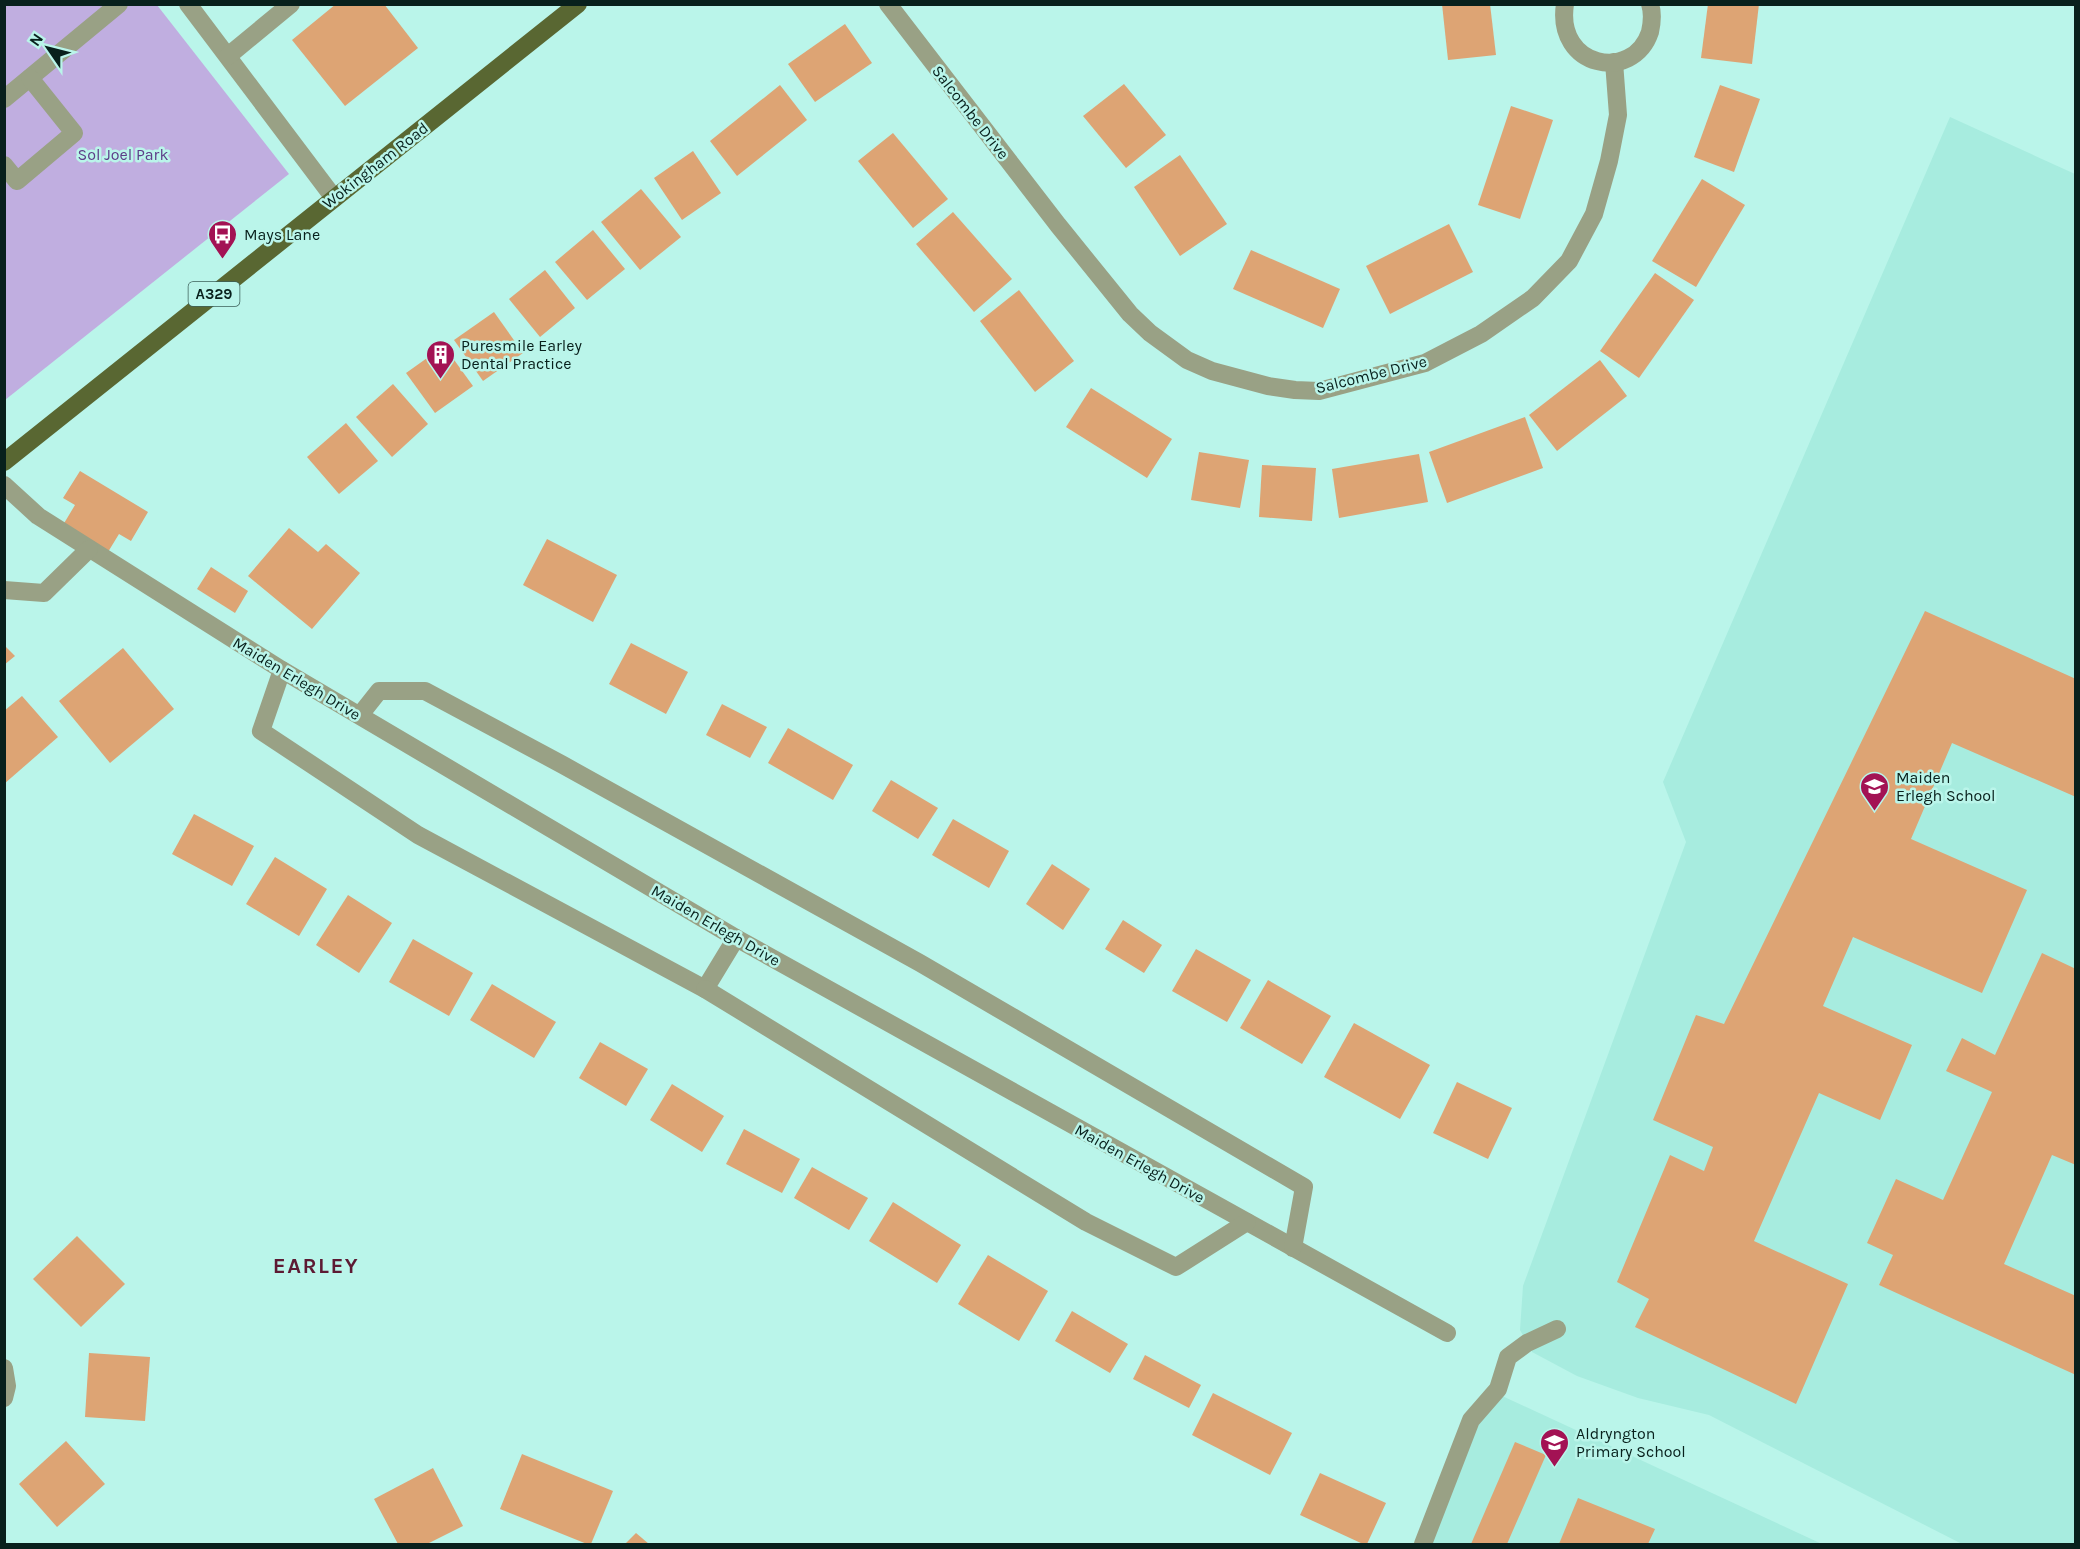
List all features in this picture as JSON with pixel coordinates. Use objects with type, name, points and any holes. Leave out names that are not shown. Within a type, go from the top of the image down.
[{"type":"main road","name":"Wokingham Road","points":[[4,462],[578,4]]},
{"type":"street","points":[[4,99],[119,4]]},
{"type":"street","points":[[188,4],[334,198]]},
{"type":"street","points":[[228,56],[291,4]]},
{"type":"street","name":"Salcombe Drive","points":[[888,4],[1058,225],[1130,314],[1150,333],[1187,360],[1212,371],[1268,386],[1295,390],[1319,391],[1425,363],[1481,334],[1533,298],[1569,261],[1594,214],[1609,160],[1618,115],[1614,62]]},
{"type":"street","points":[[1565,4],[1563,17],[1565,33],[1573,46],[1584,56],[1599,62],[1614,62],[1628,58],[1639,50],[1648,38],[1652,25],[1650,4]]},
{"type":"street","points":[[4,165],[17,181],[74,134],[30,78]]},
{"type":"street","name":"Maiden Erlegh Drive","points":[[4,485],[38,516],[282,670],[736,938],[1447,1334]]},
{"type":"street","points":[[4,590],[44,593],[89,549]]},
{"type":"street","points":[[282,670],[261,731],[418,834],[705,989],[1086,1221],[1176,1267],[1247,1222]]},
{"type":"street","points":[[360,716],[379,691],[425,691],[920,963],[1304,1187],[1293,1248]]},
{"type":"street","points":[[705,989],[736,938]]},
{"type":"street","points":[[1423,1545],[1472,1420],[1498,1389],[1508,1357],[1527,1343],[1557,1329]]},
{"type":"street","points":[[4,1368],[7,1386],[4,1398]]},
{"type":"shaded area","name":"Maiden Erlegh School","points":[[1950,117],[2075,174],[2075,1544],[1962,1544],[1709,1415],[1638,1398],[1577,1376],[1532,1352],[1520,1330],[1523,1286],[1686,842],[1663,782]]},
{"type":"shaded area","name":"Aldryngton Primary School","points":[[1487,1389],[1822,1544],[1423,1544]]},
{"type":"green space","name":"Sol Joel Park","points":[[5,5],[157,5],[289,174],[5,400]]},
{"type":"building","points":[[336,4],[384,4],[418,48],[345,106],[292,40]]},
{"type":"building","points":[[1442,4],[1490,4],[1496,55],[1448,60]]},
{"type":"building","points":[[1708,4],[1759,4],[1752,64],[1701,58]]},
{"type":"building","points":[[845,24],[872,63],[815,102],[788,64]]},
{"type":"building","points":[[1124,84],[1166,135],[1126,168],[1083,116]]},
{"type":"building","points":[[780,85],[807,120],[737,176],[710,141]]},
{"type":"building","points":[[1720,85],[1760,99],[1734,172],[1694,157]]},
{"type":"building","points":[[1511,106],[1553,120],[1520,219],[1478,205]]},
{"type":"building","points":[[893,133],[948,199],[913,228],[858,161]]},
{"type":"building","points":[[693,151],[721,193],[682,220],[654,178]]},
{"type":"building","points":[[1180,155],[1227,224],[1180,256],[1134,187]]},
{"type":"building","points":[[1702,179],[1745,205],[1696,287],[1652,261]]},
{"type":"building","points":[[641,189],[681,237],[640,270],[601,222]]},
{"type":"building","points":[[953,212],[1012,279],[974,312],[916,244]]},
{"type":"building","points":[[1449,224],[1473,272],[1390,314],[1366,266]]},
{"type":"building","points":[[593,230],[625,269],[587,300],[555,262]]},
{"type":"building","points":[[1251,250],[1340,289],[1323,328],[1233,289]]},
{"type":"building","points":[[545,270],[575,308],[540,337],[509,299]]},
{"type":"building","points":[[1655,273],[1694,300],[1639,378],[1600,351]]},
{"type":"building","points":[[1019,290],[1074,361],[1035,392],[980,321]]},
{"type":"building","points":[[494,312],[523,353],[483,381],[454,340]]},
{"type":"building","name":"Puresmile Earley Dental Practice","points":[[444,346],[473,386],[435,413],[406,373]]},
{"type":"building","points":[[1600,360],[1627,396],[1557,451],[1529,415]]},
{"type":"building","points":[[393,384],[428,424],[392,457],[356,417]]},
{"type":"building","points":[[1091,388],[1172,439],[1147,478],[1066,427]]},
{"type":"building","points":[[1525,417],[1543,468],[1447,503],[1429,452]]},
{"type":"building","points":[[346,423],[378,461],[339,494],[307,457]]},
{"type":"building","points":[[1199,452],[1249,460],[1240,508],[1191,500]]},
{"type":"building","points":[[1419,454],[1428,502],[1339,518],[1332,469]]},
{"type":"building","points":[[1262,465],[1316,468],[1312,521],[1259,517]]},
{"type":"building","points":[[80,471],[148,512],[131,541],[119,534],[108,552],[63,525],[75,505],[63,498]]},
{"type":"building","points":[[289,528],[318,552],[326,544],[360,573],[312,629],[248,576]]},
{"type":"building","points":[[547,539],[617,575],[593,622],[523,585]]},
{"type":"building","points":[[211,567],[248,591],[235,613],[197,589]]},
{"type":"building","points":[[1925,611],[2076,679],[2076,797],[1952,743],[1911,839],[2027,890],[1982,993],[1853,937],[1823,1006],[1912,1045],[1880,1120],[1819,1093],[1754,1241],[1848,1284],[1796,1404],[1635,1327],[1649,1299],[1617,1282],[1670,1155],[1704,1171],[1713,1147],[1653,1120],[1696,1015],[1724,1024]]},
{"type":"building","points":[[631,643],[688,672],[666,714],[609,684]]},
{"type":"building","points":[[4,645],[15,656],[4,665]]},
{"type":"building","points":[[123,648],[174,709],[110,763],[59,701]]},
{"type":"building","points":[[22,696],[58,737],[4,784],[4,711]]},
{"type":"building","points":[[722,704],[767,727],[750,758],[706,735]]},
{"type":"building","points":[[788,728],[853,765],[833,800],[768,763]]},
{"type":"building","points":[[891,780],[938,808],[918,839],[872,811]]},
{"type":"building","points":[[194,814],[254,846],[232,886],[172,854]]},
{"type":"building","points":[[953,819],[1009,851],[989,888],[932,855]]},
{"type":"building","points":[[275,857],[327,889],[299,936],[246,904]]},
{"type":"building","points":[[1052,864],[1090,889],[1063,930],[1026,904]]},
{"type":"building","points":[[348,895],[392,923],[359,973],[316,945]]},
{"type":"building","points":[[1123,920],[1162,945],[1144,973],[1105,949]]},
{"type":"building","points":[[413,939],[473,973],[449,1016],[389,982]]},
{"type":"building","points":[[1196,949],[1251,980],[1227,1022],[1172,991]]},
{"type":"building","points":[[2042,953],[2076,969],[2076,1165],[2052,1155],[2004,1264],[2076,1296],[2076,1375],[1879,1285],[1893,1255],[1867,1243],[1896,1179],[1943,1200],[1992,1092],[1946,1071],[1962,1038],[1995,1055]]},
{"type":"building","points":[[1268,980],[1331,1016],[1302,1064],[1240,1028]]},
{"type":"building","points":[[492,984],[556,1022],[534,1058],[470,1020]]},
{"type":"building","points":[[1354,1023],[1430,1065],[1400,1119],[1324,1077]]},
{"type":"building","points":[[600,1042],[648,1069],[626,1106],[579,1078]]},
{"type":"building","points":[[1457,1082],[1512,1108],[1488,1159],[1433,1133]]},
{"type":"building","points":[[672,1084],[724,1116],[702,1152],[650,1120]]},
{"type":"building","points":[[744,1129],[800,1159],[782,1193],[726,1164]]},
{"type":"building","points":[[812,1167],[868,1198],[849,1230],[794,1198]]},
{"type":"building","points":[[893,1202],[961,1245],[937,1283],[869,1241]]},
{"type":"building","points":[[77,1236],[125,1284],[81,1327],[33,1279]]},
{"type":"building","points":[[988,1255],[1048,1291],[1019,1341],[958,1304]]},
{"type":"building","points":[[1072,1311],[1128,1344],[1110,1373],[1055,1341]]},
{"type":"building","points":[[89,1353],[150,1357],[145,1421],[85,1417]]},
{"type":"building","points":[[1145,1355],[1201,1385],[1189,1408],[1133,1379]]},
{"type":"building","points":[[1213,1393],[1292,1433],[1270,1475],[1192,1435]]},
{"type":"building","points":[[66,1441],[105,1484],[57,1527],[19,1484]]},
{"type":"building","points":[[1515,1442],[1546,1455],[1507,1544],[1471,1544]]},
{"type":"building","points":[[522,1454],[613,1491],[591,1544],[500,1509]]},
{"type":"building","points":[[433,1468],[463,1526],[427,1544],[398,1544],[374,1499]]},
{"type":"building","points":[[1320,1473],[1386,1503],[1367,1544],[1300,1515]]},
{"type":"building","points":[[1578,1498],[1655,1529],[1648,1544],[1559,1544]]},
{"type":"building","points":[[636,1533],[649,1544],[625,1544]]},
{"type":"place","name":"Mays Lane","points":[[223,260]]},
{"type":"place","name":"Puresmile Earley Dental Practice","points":[[440,380]]},
{"type":"place","name":"Maiden Erlegh School","points":[[1875,812]]},
{"type":"place","name":"Aldryngton Primary School","points":[[1555,1468]]},
{"type":"district","name":"EARLEY","points":[[316,1265]]}]
